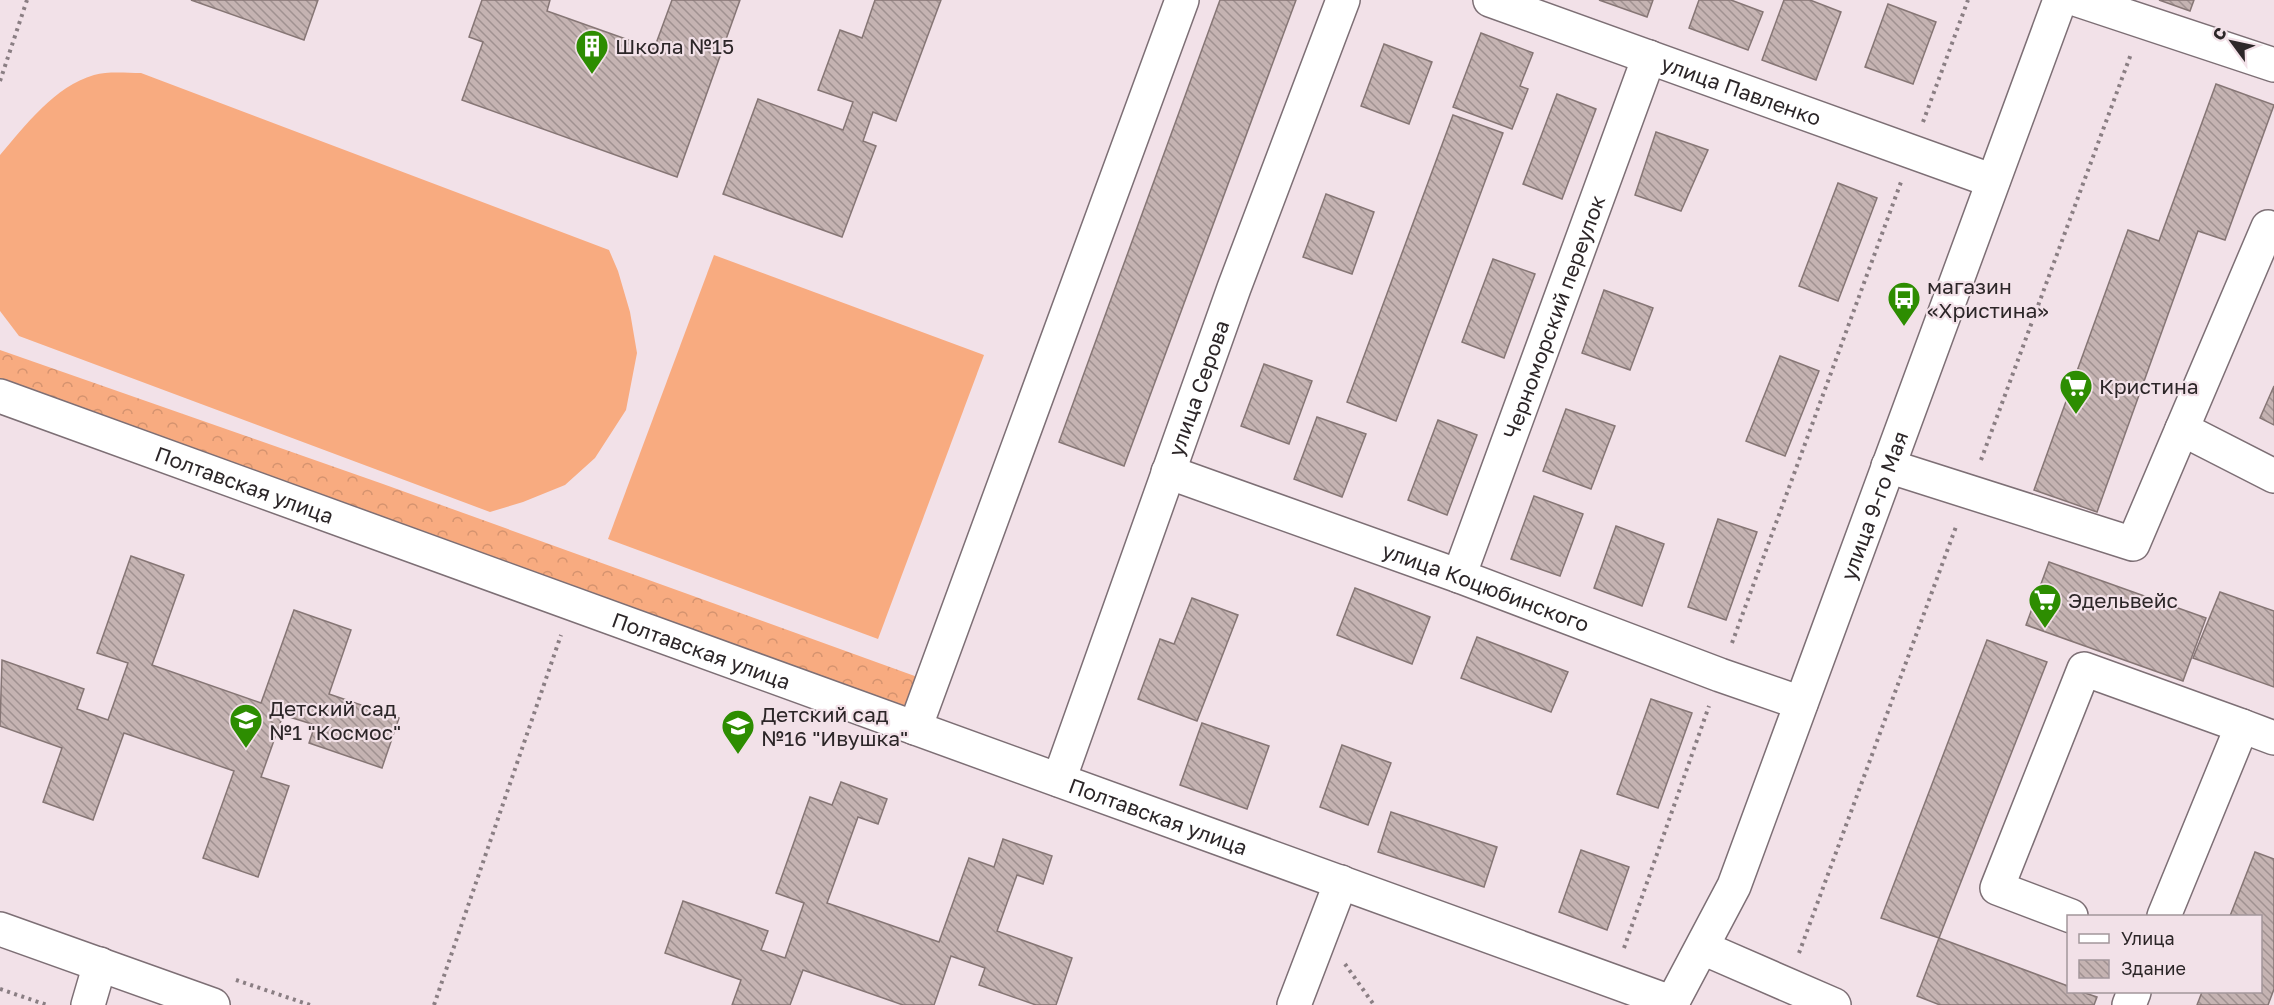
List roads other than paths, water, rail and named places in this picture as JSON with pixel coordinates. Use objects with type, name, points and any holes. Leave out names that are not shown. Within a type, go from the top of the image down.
[{"type":"street","points":[[915,728],[1182,0]]},
{"type":"street","name":"улица Серова","points":[[1059,780],[1234,288],[1343,0]]},
{"type":"street","name":"улица Павленко","points":[[1490,0],[1993,181]]},
{"type":"street","name":"улица 9-го Мая","points":[[1672,1004],[1734,886],[2060,0]]},
{"type":"street","points":[[2078,0],[2274,65]]},
{"type":"street","name":"Черноморский переулок","points":[[1459,576],[1649,57]]},
{"type":"street","points":[[1888,466],[2133,544],[2272,221]]},
{"type":"street","name":"Полтавская улица","points":[[0,396],[1613,980],[1672,1004]]},
{"type":"street","points":[[2181,429],[2274,476]]},
{"type":"street","name":"улица Коцюбинского","points":[[1168,472],[1459,576],[1720,675],[1801,703]]},
{"type":"street","points":[[2069,915],[1997,888],[2085,669],[2274,738]]},
{"type":"street","points":[[2164,915],[2242,726]]},
{"type":"street","points":[[1294,1005],[1341,882]]},
{"type":"street","points":[[0,929],[213,1005]]},
{"type":"street","points":[[1703,948],[1834,1005]]},
{"type":"street","points":[[88,1005],[100,964]]},
{"type":"place","name":"Школа №15","points":[[592,75]]},
{"type":"place","name":"магазин «Христина»","points":[[1904,327]]},
{"type":"place","name":"Кристина","points":[[2076,415]]},
{"type":"place","name":"Эдельвейс","points":[[2045,629]]},
{"type":"place","name":"Детский сад №1 \"Космос\"","points":[[246,749]]},
{"type":"place","name":"Детский сад №16 \"Ивушка\"","points":[[738,755]]}]
